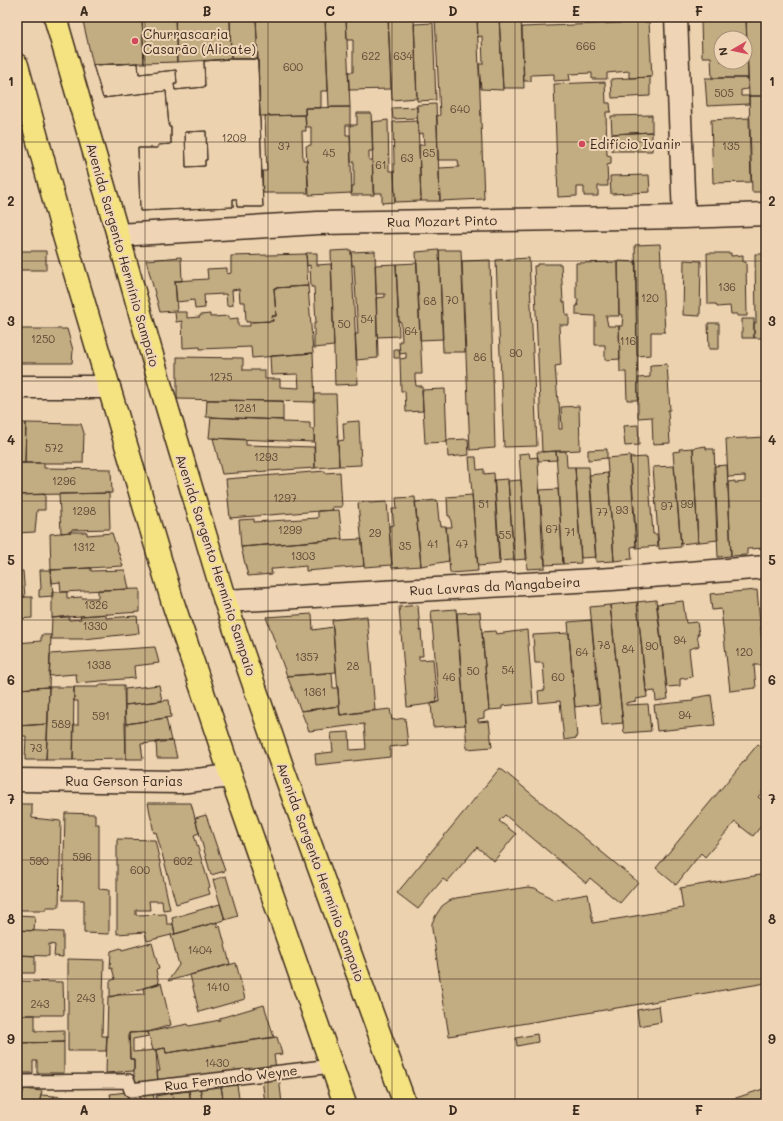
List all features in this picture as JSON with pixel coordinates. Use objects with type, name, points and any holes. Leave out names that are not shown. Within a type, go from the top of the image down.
[{"type":"main road","name":"Avenida Sargento Hermínio Sampaio","points":[[55,17],[161,387],[225,601],[283,769],[405,1104]]},
{"type":"main road","points":[[17,65],[64,236],[173,604],[345,1104]]},
{"type":"street","points":[[676,17],[684,217]]},
{"type":"street","name":"Rua Mozart Pinto","points":[[118,234],[318,223],[684,217],[766,214]]},
{"type":"street","points":[[17,388],[109,387]]},
{"type":"street","name":"Rua Lavras da Mangabeira","points":[[225,601],[604,579],[766,567]]},
{"type":"street","name":"Rua Gerson Farias","points":[[17,780],[179,782],[231,776]]},
{"type":"lane","name":"Rua Fernando Weyne","points":[[17,1082],[128,1080],[131,1090],[332,1066]]},
{"type":"building","points":[[82,17],[142,17],[144,63],[93,65]]},
{"type":"building","points":[[142,17],[175,17],[177,62],[144,63]]},
{"type":"building","points":[[175,17],[230,17],[231,59],[177,62]]},
{"type":"building","points":[[230,17],[256,17],[258,59],[231,59]]},
{"type":"building","points":[[256,17],[325,17],[328,91],[321,91],[321,108],[305,108],[305,115],[260,116]]},
{"type":"building","points":[[325,17],[346,17],[350,107],[329,107]]},
{"type":"building","points":[[346,17],[388,17],[391,89],[349,90],[348,72],[353,72],[353,40],[347,40]]},
{"type":"building","points":[[388,17],[414,17],[417,98],[392,100]]},
{"type":"building","points":[[435,17],[477,17],[484,199],[440,201],[439,168],[459,167],[458,160],[438,160],[437,116],[440,115]]},
{"type":"building","points":[[477,17],[499,17],[503,90],[481,89],[479,64],[483,64],[482,36],[478,37]]},
{"type":"building","points":[[499,17],[521,17],[524,88],[503,88]]},
{"type":"building","points":[[746,17],[746,30],[713,30],[713,70],[748,70],[748,78],[712,78],[711,57],[702,57],[701,18]]},
{"type":"building","points":[[746,17],[766,17],[766,96],[749,96],[748,70],[753,70],[753,30],[746,30]]},
{"type":"building","points":[[649,22],[652,77],[629,78],[629,71],[607,73],[607,79],[592,79],[592,73],[569,74],[570,80],[554,81],[554,74],[531,75],[531,81],[524,81],[522,27]]},
{"type":"building","points":[[433,23],[436,100],[417,101],[414,24]]},
{"type":"building","points":[[258,59],[263,207],[237,207],[236,199],[233,199],[233,207],[140,211],[138,148],[158,148],[158,145],[171,144],[171,127],[169,127],[166,91],[103,98],[93,65],[138,63],[139,74],[176,70],[177,84],[174,84],[175,90],[205,87],[204,61]],"holes":[[[206,131],[207,160],[205,160],[205,166],[186,167],[185,132]]]},
{"type":"building","points":[[258,59],[263,207],[237,207],[236,199],[233,199],[233,207],[140,211],[138,148],[158,148],[158,145],[171,144],[171,127],[169,127],[166,91],[103,98],[93,65],[138,63],[139,74],[176,70],[177,84],[174,84],[175,90],[205,87],[204,61]],"holes":[[[206,131],[207,160],[205,160],[205,166],[186,167],[185,132]]]},
{"type":"building","points":[[650,77],[650,96],[612,98],[611,79]]},
{"type":"building","points":[[705,78],[748,78],[748,89],[741,90],[741,96],[749,96],[749,104],[707,106]]},
{"type":"building","name":"Edifício Ivanir","points":[[605,82],[606,103],[610,103],[611,112],[606,112],[607,155],[611,156],[611,164],[607,165],[608,186],[598,186],[598,196],[584,196],[584,187],[577,187],[577,196],[558,197],[554,84]]},
{"type":"building","points":[[749,96],[766,96],[766,106],[764,106],[766,125],[766,192],[752,192]]},
{"type":"building","points":[[436,104],[440,201],[421,201],[419,145],[424,145],[423,133],[418,134],[417,105]]},
{"type":"building","points":[[350,107],[350,125],[346,125],[346,135],[350,135],[352,193],[309,195],[306,146],[311,145],[311,127],[306,127],[305,108]]},
{"type":"building","points":[[417,107],[417,118],[393,119],[392,108]]},
{"type":"building","points":[[357,113],[371,113],[373,151],[369,151],[369,160],[372,160],[374,195],[351,195],[352,186],[354,186],[354,162],[351,162],[350,125],[357,125]]},
{"type":"building","points":[[305,115],[306,131],[302,131],[303,160],[307,160],[308,193],[263,193],[262,171],[267,171],[265,116]]},
{"type":"building","points":[[652,115],[652,132],[612,134],[611,116]]},
{"type":"building","points":[[749,118],[751,182],[713,183],[711,120]]},
{"type":"building","points":[[388,120],[389,171],[394,171],[395,202],[382,203],[382,193],[373,193],[372,122]]},
{"type":"building","points":[[418,121],[421,201],[395,202],[393,122]]},
{"type":"building","points":[[652,132],[652,151],[612,151],[612,134]]},
{"type":"building","points":[[649,175],[650,192],[611,194],[610,176]]},
{"type":"building","points":[[660,244],[665,332],[651,332],[651,355],[637,356],[635,245]]},
{"type":"building","points":[[351,250],[358,384],[335,385],[331,251]]},
{"type":"building","points":[[439,250],[461,250],[465,352],[443,352]]},
{"type":"building","points":[[439,250],[443,339],[420,340],[416,252]]},
{"type":"building","points":[[17,251],[46,251],[46,270],[17,270]]},
{"type":"building","points":[[375,251],[378,358],[356,360],[355,334],[358,334],[354,265],[352,266],[351,252]]},
{"type":"building","points":[[306,253],[317,253],[317,265],[331,264],[334,346],[314,348],[314,323],[316,323],[314,287],[311,287],[310,265],[307,266]]},
{"type":"building","points":[[707,253],[731,253],[731,256],[743,255],[743,262],[746,262],[747,316],[737,316],[737,314],[731,314],[730,306],[717,307],[716,304],[708,304]]},
{"type":"building","points":[[306,254],[308,286],[274,288],[276,316],[272,316],[273,321],[246,322],[245,302],[240,302],[239,289],[232,290],[233,305],[227,306],[226,294],[204,295],[205,308],[195,309],[194,300],[177,302],[175,281],[208,279],[207,269],[227,268],[227,274],[231,273],[231,256]]},
{"type":"building","points":[[755,254],[766,254],[766,338],[754,338],[754,323],[756,323]]},
{"type":"building","points":[[181,257],[182,281],[175,281],[177,311],[160,312],[146,260]]},
{"type":"building","points":[[529,258],[537,446],[504,447],[496,260]]},
{"type":"building","points":[[490,260],[495,448],[470,450],[462,261]]},
{"type":"building","points":[[684,260],[701,261],[700,316],[683,315]]},
{"type":"building","points":[[618,261],[636,262],[638,400],[627,400],[626,372],[620,372],[619,326],[622,326],[623,315],[619,314]]},
{"type":"building","points":[[618,262],[619,316],[606,316],[608,326],[619,326],[620,359],[605,360],[605,345],[595,345],[595,316],[576,315],[578,299],[576,299],[576,263]]},
{"type":"building","points":[[417,263],[422,374],[415,374],[415,378],[416,386],[422,386],[423,411],[406,412],[405,391],[401,391],[400,359],[406,358],[406,353],[400,354],[399,341],[402,341],[401,322],[399,321],[396,264]]},
{"type":"building","points":[[396,264],[399,336],[377,337],[376,298],[385,297],[385,294],[376,294],[375,265]]},
{"type":"building","points":[[537,264],[561,264],[563,302],[565,302],[566,315],[569,315],[569,325],[559,325],[561,365],[555,366],[559,402],[559,429],[562,429],[561,407],[579,406],[580,450],[542,452],[534,266],[537,266]]},
{"type":"building","points":[[308,286],[313,353],[252,358],[251,347],[200,349],[200,347],[183,348],[182,321],[176,322],[175,312],[187,312],[187,318],[200,317],[200,315],[210,314],[210,317],[229,316],[229,319],[238,318],[238,326],[250,326],[250,322],[273,321],[272,316],[276,316],[274,288]]},
{"type":"building","points":[[742,319],[754,319],[754,338],[742,338]]},
{"type":"building","points":[[708,323],[719,323],[719,349],[709,349]]},
{"type":"building","points":[[17,329],[67,329],[73,350],[72,363],[17,363]]},
{"type":"building","points":[[394,349],[399,349],[400,358],[394,358]]},
{"type":"building","points":[[313,353],[315,402],[177,399],[177,357],[243,358],[243,370],[265,370],[265,379],[280,379],[280,387],[299,388],[298,374],[271,375],[270,356]]},
{"type":"building","points":[[667,364],[670,410],[668,410],[670,443],[653,444],[652,417],[638,418],[638,378],[650,377],[651,365]]},
{"type":"building","points":[[445,389],[447,442],[425,443],[422,390]]},
{"type":"building","points":[[315,394],[336,394],[339,466],[315,468]]},
{"type":"building","points":[[207,400],[283,401],[283,420],[206,417]]},
{"type":"building","points":[[211,417],[283,420],[283,422],[310,423],[310,429],[314,429],[314,442],[209,438]]},
{"type":"building","points":[[359,421],[361,465],[339,466],[338,441],[344,440],[343,423]]},
{"type":"building","points":[[17,423],[26,423],[25,463],[17,463]]},
{"type":"building","points":[[26,423],[81,424],[84,433],[83,463],[25,463]]},
{"type":"building","points":[[638,425],[639,445],[625,446],[623,426]]},
{"type":"building","points":[[766,437],[766,548],[747,549],[747,555],[731,556],[728,482],[745,482],[745,476],[728,477],[726,439]]},
{"type":"building","points":[[213,438],[246,440],[246,445],[314,447],[315,468],[222,474]]},
{"type":"building","points":[[468,439],[469,455],[448,457],[447,440]]},
{"type":"building","points":[[706,446],[706,449],[714,449],[718,540],[698,542],[693,448]]},
{"type":"building","points":[[693,448],[698,542],[681,544],[673,452],[680,451],[679,449]]},
{"type":"building","points":[[607,449],[607,458],[588,460],[588,450]]},
{"type":"building","points":[[556,451],[557,460],[538,461],[537,452]]},
{"type":"building","points":[[556,451],[566,451],[567,467],[575,467],[581,563],[563,564]]},
{"type":"building","points":[[529,453],[530,458],[538,457],[543,558],[545,558],[545,568],[527,569],[519,454]]},
{"type":"building","points":[[630,456],[637,546],[631,547],[632,559],[614,561],[607,458]]},
{"type":"building","points":[[469,457],[476,457],[477,470],[484,469],[484,474],[494,473],[500,564],[478,566]]},
{"type":"building","points":[[647,457],[653,534],[657,534],[658,546],[636,548],[630,458]]},
{"type":"building","points":[[17,463],[44,463],[44,468],[111,469],[112,493],[17,495]]},
{"type":"building","points":[[727,465],[731,556],[718,557],[714,466]]},
{"type":"building","points":[[674,466],[681,547],[659,549],[653,467]]},
{"type":"building","points":[[575,467],[589,467],[596,557],[581,558]]},
{"type":"building","points":[[325,471],[325,473],[340,472],[342,507],[332,507],[333,510],[230,518],[226,479]]},
{"type":"building","points":[[608,473],[614,561],[596,562],[589,475]]},
{"type":"building","points":[[508,479],[514,560],[499,561],[494,480]]},
{"type":"building","points":[[521,480],[527,559],[514,560],[508,481]]},
{"type":"building","points":[[558,489],[563,564],[545,565],[540,490]]},
{"type":"building","points":[[109,493],[110,529],[71,530],[71,532],[61,533],[59,494]]},
{"type":"building","points":[[45,494],[45,510],[37,510],[35,532],[17,533],[17,495]]},
{"type":"building","points":[[472,495],[478,571],[450,573],[446,527],[452,527],[450,516],[448,516],[447,497]]},
{"type":"building","points":[[415,497],[421,566],[392,568],[389,526],[394,525],[392,509],[397,509],[396,498]]},
{"type":"building","points":[[437,500],[439,521],[441,526],[446,526],[449,561],[421,566],[415,502]]},
{"type":"building","points":[[387,502],[392,565],[364,567],[358,503]]},
{"type":"building","points":[[339,510],[342,539],[241,547],[239,520],[254,519],[254,522],[318,518],[318,511]]},
{"type":"building","points":[[87,532],[87,535],[112,533],[123,566],[51,570],[50,534]]},
{"type":"building","points":[[342,539],[341,540],[362,539],[364,566],[306,571],[306,566],[271,569],[272,574],[248,576],[241,547]]},
{"type":"building","points":[[91,568],[91,571],[125,570],[129,589],[61,592],[60,582],[52,583],[51,570]]},
{"type":"building","points":[[40,570],[51,570],[53,596],[39,597],[39,590],[41,589]]},
{"type":"building","points":[[17,571],[23,571],[25,597],[17,597]]},
{"type":"building","points":[[140,589],[140,612],[52,618],[52,592],[67,592],[67,598],[98,598],[98,590]]},
{"type":"building","points":[[757,590],[764,665],[754,665],[756,688],[730,691],[721,609],[712,610],[710,594]]},
{"type":"building","points":[[17,597],[32,597],[32,618],[17,619]]},
{"type":"building","points":[[656,600],[668,699],[656,701],[655,691],[646,692],[637,602]]},
{"type":"building","points":[[683,601],[686,623],[697,622],[699,646],[689,649],[692,677],[680,679],[680,686],[667,687],[657,604]]},
{"type":"building","points":[[637,602],[647,697],[636,699],[636,701],[626,703],[626,705],[648,704],[651,731],[624,733],[610,605]]},
{"type":"building","points":[[418,605],[423,656],[419,656],[419,660],[433,659],[437,703],[407,707],[399,607]]},
{"type":"building","points":[[610,605],[623,723],[602,725],[590,607]]},
{"type":"building","points":[[456,609],[465,725],[433,727],[431,703],[439,702],[431,611]]},
{"type":"building","points":[[480,612],[489,710],[484,712],[484,718],[478,719],[478,722],[489,721],[492,747],[467,749],[457,613]]},
{"type":"building","points":[[106,614],[106,618],[137,616],[139,633],[84,639],[51,639],[52,618],[69,616],[69,620],[81,619],[80,616]]},
{"type":"building","points":[[312,614],[313,630],[333,627],[336,672],[287,676],[266,617]]},
{"type":"building","points":[[367,616],[375,710],[340,715],[332,620]]},
{"type":"building","points":[[591,620],[599,704],[575,707],[568,622]]},
{"type":"building","points":[[527,630],[533,703],[502,706],[502,709],[489,710],[482,632],[495,631],[496,634]]},
{"type":"building","points":[[569,633],[577,738],[564,740],[560,701],[539,703],[538,691],[545,690],[543,663],[535,663],[533,635]]},
{"type":"building","points":[[41,635],[51,635],[49,687],[17,689],[17,643],[41,641]]},
{"type":"building","points":[[155,647],[159,663],[134,666],[135,678],[77,683],[76,674],[49,676],[50,654]]},
{"type":"building","points":[[332,673],[333,688],[338,688],[339,706],[301,711],[287,676]]},
{"type":"building","points":[[99,685],[124,685],[126,759],[73,760],[74,725],[78,725],[78,701],[74,701],[74,687],[99,687]]},
{"type":"building","points":[[159,685],[162,701],[125,705],[125,689]]},
{"type":"building","points":[[49,687],[74,687],[73,760],[46,760]]},
{"type":"building","points":[[49,687],[48,724],[17,726],[17,689]]},
{"type":"building","points":[[711,695],[715,725],[657,731],[654,705],[693,701],[693,698]]},
{"type":"building","points":[[169,700],[171,717],[126,724],[125,705]]},
{"type":"building","points":[[339,706],[340,715],[390,709],[392,720],[405,718],[408,745],[390,747],[390,757],[316,765],[315,754],[333,752],[331,733],[349,732],[350,750],[366,749],[364,724],[309,731],[301,711]]},
{"type":"building","points":[[166,718],[171,741],[141,744],[143,759],[126,759],[126,724]]},
{"type":"building","points":[[48,724],[46,760],[25,760],[26,736],[17,736],[17,726]]},
{"type":"building","points":[[173,741],[177,758],[157,758],[156,742]]},
{"type":"building","points":[[758,744],[766,750],[766,793],[763,791],[758,797],[766,803],[766,820],[753,836],[735,822],[705,857],[701,853],[676,885],[656,868]]},
{"type":"building","points":[[500,768],[638,882],[620,903],[590,878],[586,883],[505,815],[499,821],[516,834],[494,861],[477,847],[447,882],[443,879],[418,909],[397,893]]},
{"type":"building","points":[[148,803],[191,803],[199,833],[194,835],[210,887],[208,888],[210,894],[176,904],[156,832],[154,833]]},
{"type":"building","points":[[17,804],[32,804],[32,818],[61,821],[59,907],[46,907],[46,910],[17,910]]},
{"type":"building","points":[[65,813],[95,814],[95,824],[99,824],[99,889],[109,890],[109,934],[84,933],[84,900],[63,900]]},
{"type":"building","points":[[206,815],[225,871],[211,875],[195,818]]},
{"type":"building","points":[[117,839],[155,840],[170,909],[163,910],[162,901],[149,901],[150,910],[136,910],[136,915],[166,914],[167,924],[173,924],[175,934],[147,941],[145,932],[117,934]]},
{"type":"building","points":[[766,874],[766,983],[449,1036],[432,923],[442,906],[449,901],[456,898],[528,887],[535,888],[554,900],[588,894],[593,923],[683,908],[680,888]]},
{"type":"building","points":[[226,876],[238,916],[225,920],[213,880]]},
{"type":"building","points":[[220,904],[225,920],[175,934],[172,918]]},
{"type":"building","points":[[17,915],[35,916],[34,931],[17,930]]},
{"type":"building","points":[[217,922],[217,927],[220,926],[230,964],[168,981],[179,965],[171,935]]},
{"type":"building","points":[[17,930],[63,932],[63,957],[54,956],[55,945],[49,944],[49,956],[17,955]]},
{"type":"building","points":[[152,943],[159,969],[156,970],[159,984],[110,997],[110,981],[115,979],[112,968],[110,969],[111,951],[121,948],[122,950]]},
{"type":"building","points":[[17,955],[35,956],[35,973],[21,973],[21,981],[17,981]]},
{"type":"building","points":[[68,959],[104,960],[102,1036],[107,1036],[106,1051],[68,1051]]},
{"type":"building","points":[[236,963],[245,999],[199,1012],[190,975]]},
{"type":"building","points":[[18,981],[63,982],[64,1015],[17,1015]]},
{"type":"building","points":[[161,983],[171,1025],[148,1032],[129,1033],[130,1059],[134,1059],[134,1071],[106,1073],[108,997],[144,994],[143,988]]},
{"type":"building","points":[[264,1005],[274,1037],[166,1053],[165,1048],[153,1050],[148,1032],[188,1024],[189,1026],[220,1020],[220,1018]]},
{"type":"building","points":[[659,1006],[661,1022],[639,1026],[637,1010]]},
{"type":"building","points":[[17,1015],[35,1015],[35,1031],[64,1030],[64,1042],[17,1043]]},
{"type":"building","points":[[148,1032],[149,1036],[133,1039],[133,1052],[156,1050],[158,1083],[134,1086],[134,1059],[130,1059],[129,1033]]},
{"type":"building","points":[[537,1034],[538,1042],[517,1046],[516,1038]]},
{"type":"building","points":[[277,1037],[282,1054],[274,1055],[276,1069],[158,1083],[157,1071],[160,1071],[156,1050],[165,1048],[166,1053]]},
{"type":"building","points":[[64,1042],[64,1073],[37,1073],[37,1061],[33,1061],[33,1073],[17,1073],[17,1043]]},
{"type":"building","points":[[279,1076],[282,1104],[265,1104],[262,1078]]},
{"type":"building","points":[[237,1085],[240,1104],[224,1104],[221,1087]]},
{"type":"building","points":[[221,1086],[224,1104],[203,1104],[200,1089]]},
{"type":"building","points":[[200,1087],[203,1104],[191,1104],[189,1089]]},
{"type":"building","points":[[766,1088],[766,1104],[718,1104]]},
{"type":"building","points":[[24,1089],[42,1091],[39,1104],[20,1104]]},
{"type":"building","points":[[189,1091],[191,1104],[174,1104],[172,1093]]},
{"type":"building","points":[[127,1092],[129,1104],[112,1104],[110,1094]]},
{"type":"building","points":[[139,1093],[141,1104],[129,1104],[128,1095]]},
{"type":"building","points":[[172,1093],[174,1104],[157,1104],[156,1096]]},
{"type":"building","points":[[153,1094],[155,1104],[141,1104],[140,1096]]},
{"type":"building","points":[[17,1095],[22,1096],[20,1104],[17,1104]]},
{"type":"building","points":[[41,1095],[54,1096],[52,1104],[39,1104]]},
{"type":"building","points":[[54,1096],[67,1098],[66,1104],[52,1104]]},
{"type":"building","points":[[111,1099],[112,1104],[92,1104],[92,1101]]},
{"type":"building","points":[[635,1100],[637,1104],[623,1104]]},
{"type":"building","points":[[66,1102],[81,1102],[81,1104],[66,1104]]},
{"type":"place","name":"Churrascaria Casarão (Alicate)","points":[[135,41]]},
{"type":"place","name":"Edifício Ivanir","points":[[582,144]]}]
